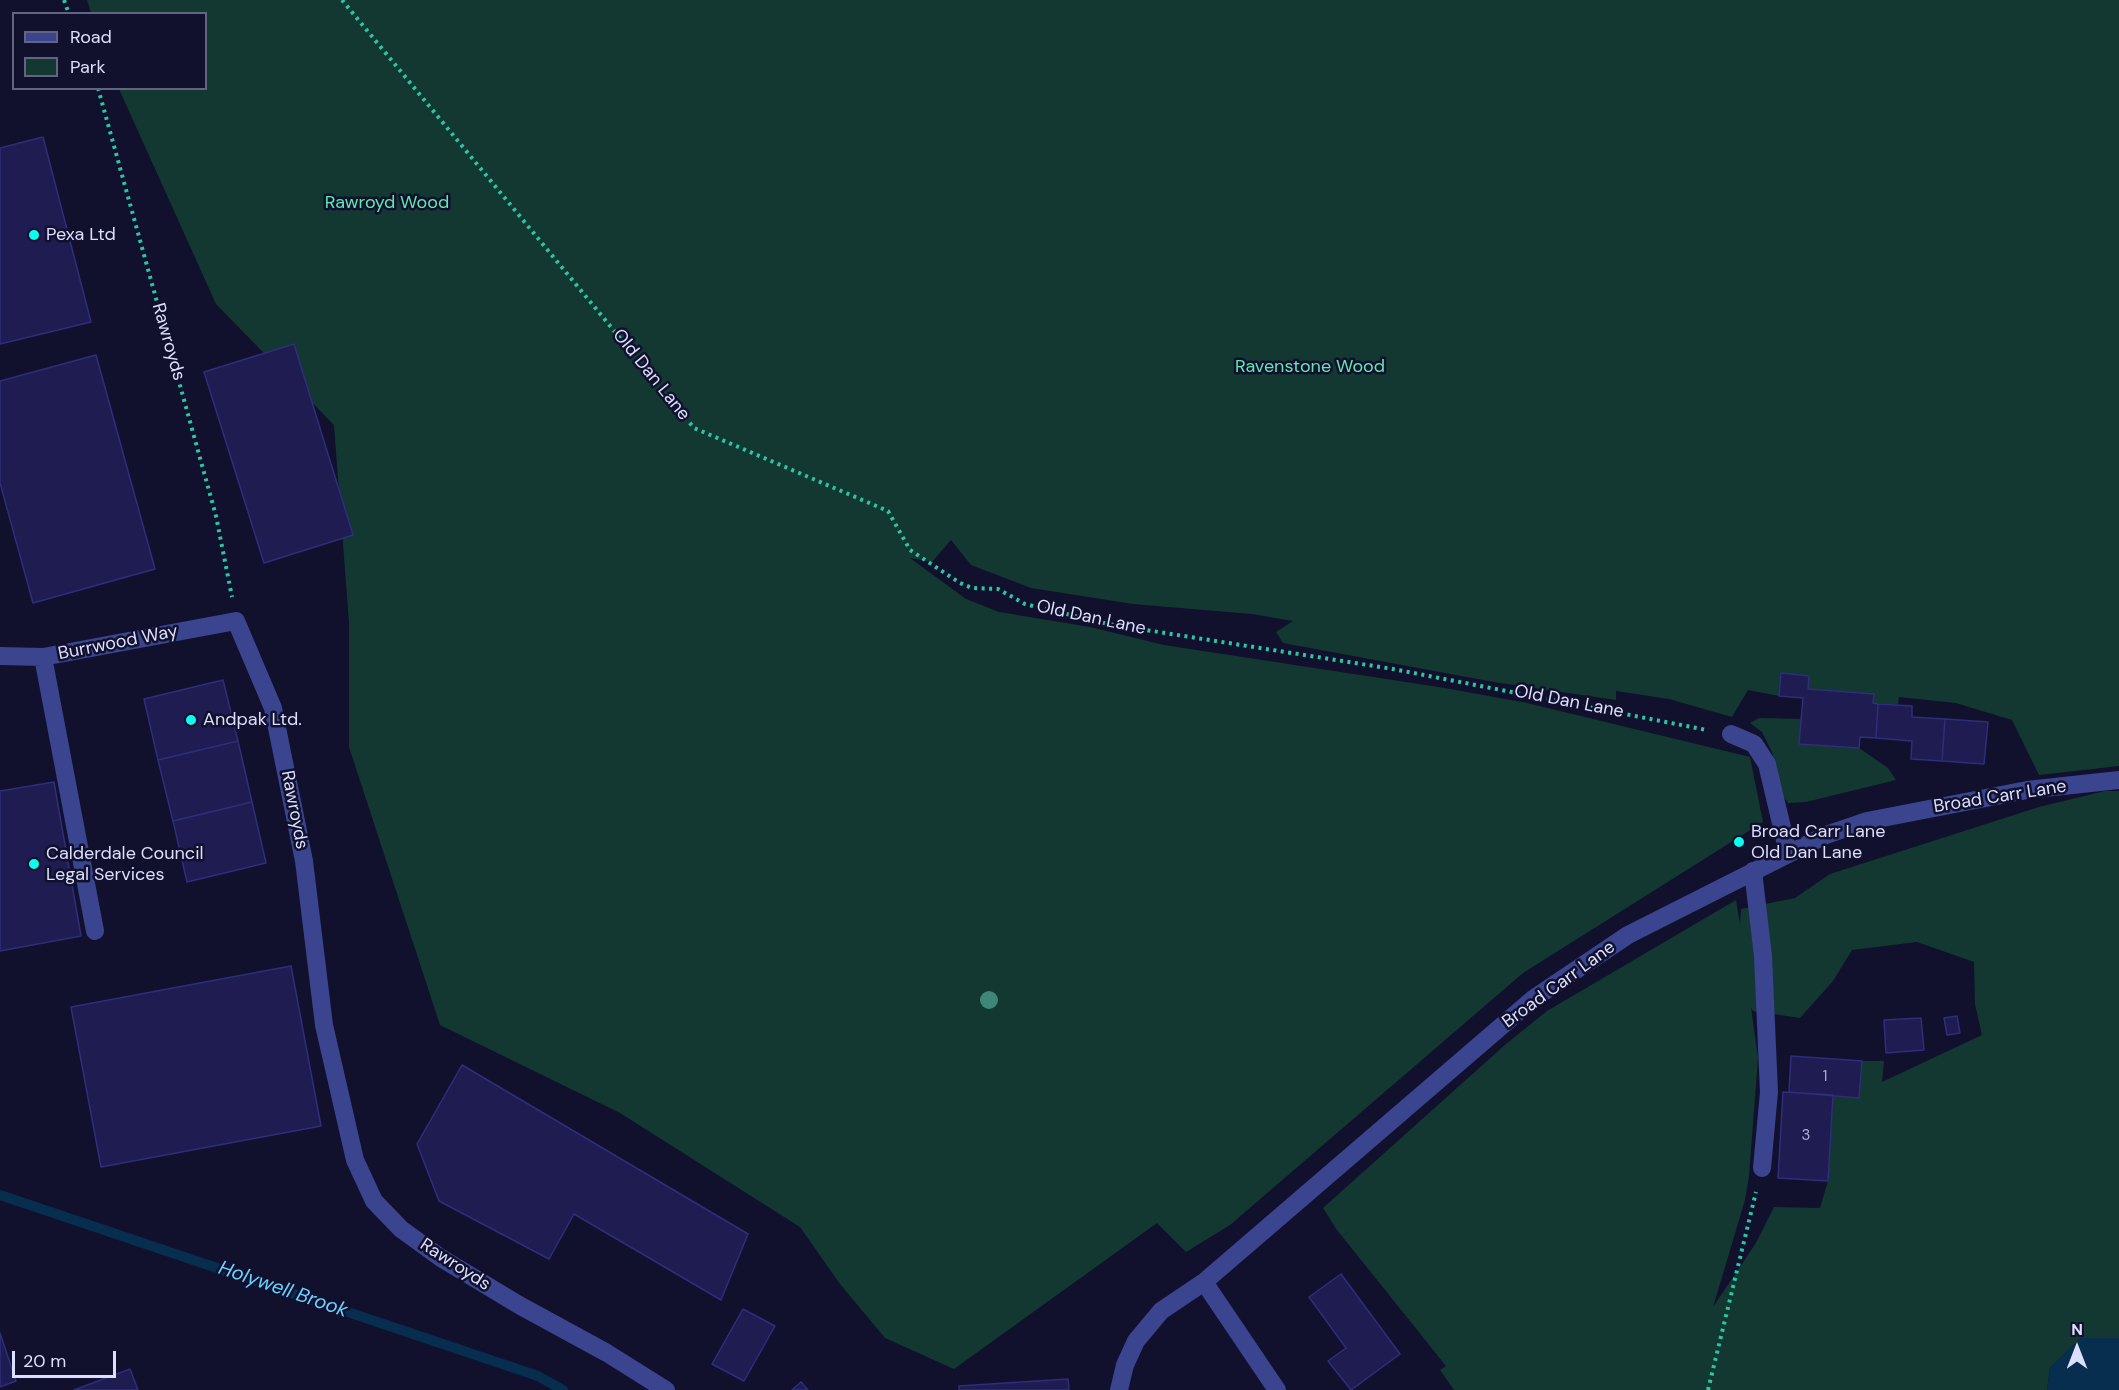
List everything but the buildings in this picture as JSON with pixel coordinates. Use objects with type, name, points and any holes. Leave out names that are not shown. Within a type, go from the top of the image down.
[{"type":"street","name":"Burrwood Way","points":[[0,656],[44,657],[236,621]]},
{"type":"street","name":"Rawroyds","points":[[236,621],[273,708],[304,861],[324,1024],[355,1160],[374,1201],[401,1229],[441,1258],[519,1305],[607,1353],[666,1390]]},
{"type":"street","points":[[44,657],[95,931]]},
{"type":"street","points":[[1731,734],[1747,739],[1764,758],[1772,778],[1788,853]]},
{"type":"street","name":"Broad Carr Lane","points":[[1119,1390],[1130,1353],[1144,1328],[1168,1306],[1204,1282],[1533,999],[1628,935],[1826,835],[1911,812],[2027,790],[2119,780]]},
{"type":"street","points":[[1753,871],[1763,956],[1769,1082],[1762,1168]]},
{"type":"street","points":[[1204,1282],[1277,1390]]},
{"type":"path","name":"Old Dan Lane","points":[[342,0],[694,428],[888,511],[910,550],[960,583],[972,588],[998,589],[1025,604],[1108,624],[1393,669],[1731,734]]},
{"type":"path","name":"Rawroyds","points":[[99,90],[216,516],[236,621]]},
{"type":"path","points":[[1708,1390],[1762,1168]]},
{"type":"green space","points":[[87,0],[2119,0],[2119,766],[2039,775],[2012,720],[1956,703],[1899,697],[1898,705],[1873,703],[1874,694],[1808,689],[1809,676],[1781,674],[1779,696],[1748,690],[1732,717],[1669,699],[1616,691],[1616,700],[1494,682],[1283,643],[1276,632],[1293,621],[1252,614],[1133,604],[1031,588],[971,565],[951,540],[932,562],[910,558],[966,599],[999,612],[1090,627],[1164,645],[1445,688],[1527,703],[1750,757],[1763,822],[1523,973],[1230,1225],[1186,1252],[1157,1223],[954,1369],[885,1338],[840,1284],[800,1227],[620,1113],[440,1025],[349,747],[349,623],[334,425],[216,304],[119,90],[207,90],[207,12],[91,12]]},
{"type":"green space","points":[[1759,718],[1801,719],[1799,744],[1859,748],[1888,768],[1896,780],[1806,802],[1788,803],[1782,794],[1772,752],[1762,732],[1750,723]]},
{"type":"green space","points":[[2105,791],[2119,791],[2119,1338],[2081,1338],[2050,1368],[2047,1390],[1454,1390],[1440,1370],[1446,1366],[1337,1230],[1323,1208],[1506,1044],[1547,1011],[1736,900],[1740,924],[1741,909],[1795,898],[1830,874],[2039,807]],"holes":[[[1917,942],[1974,962],[1975,1004],[1982,1035],[1882,1082],[1884,1061],[1862,1061],[1859,1097],[1833,1095],[1828,1181],[1820,1208],[1774,1207],[1756,1243],[1713,1307],[1745,1200],[1749,1176],[1758,1058],[1751,1007],[1753,1011],[1800,1018],[1833,981],[1852,950]]]},
{"type":"water","points":[[2081,1338],[2119,1338],[2119,1390],[2047,1390],[2050,1368]]},
{"type":"waterway","name":"Holywell Brook","points":[[0,1195],[538,1376],[563,1390]]},
{"type":"place","name":"Pexa Ltd","points":[[34,235]]},
{"type":"place","name":"Andpak Ltd.","points":[[191,720]]},
{"type":"place","name":"Broad Carr Lane Old Dan Lane","points":[[1739,842]]},
{"type":"place","name":"Calderdale Council Legal Services","points":[[34,864]]},
{"type":"park label","name":"Rawroyd Wood","points":[[387,203]]},
{"type":"park label","name":"Ravenstone Wood","points":[[1310,367]]}]
